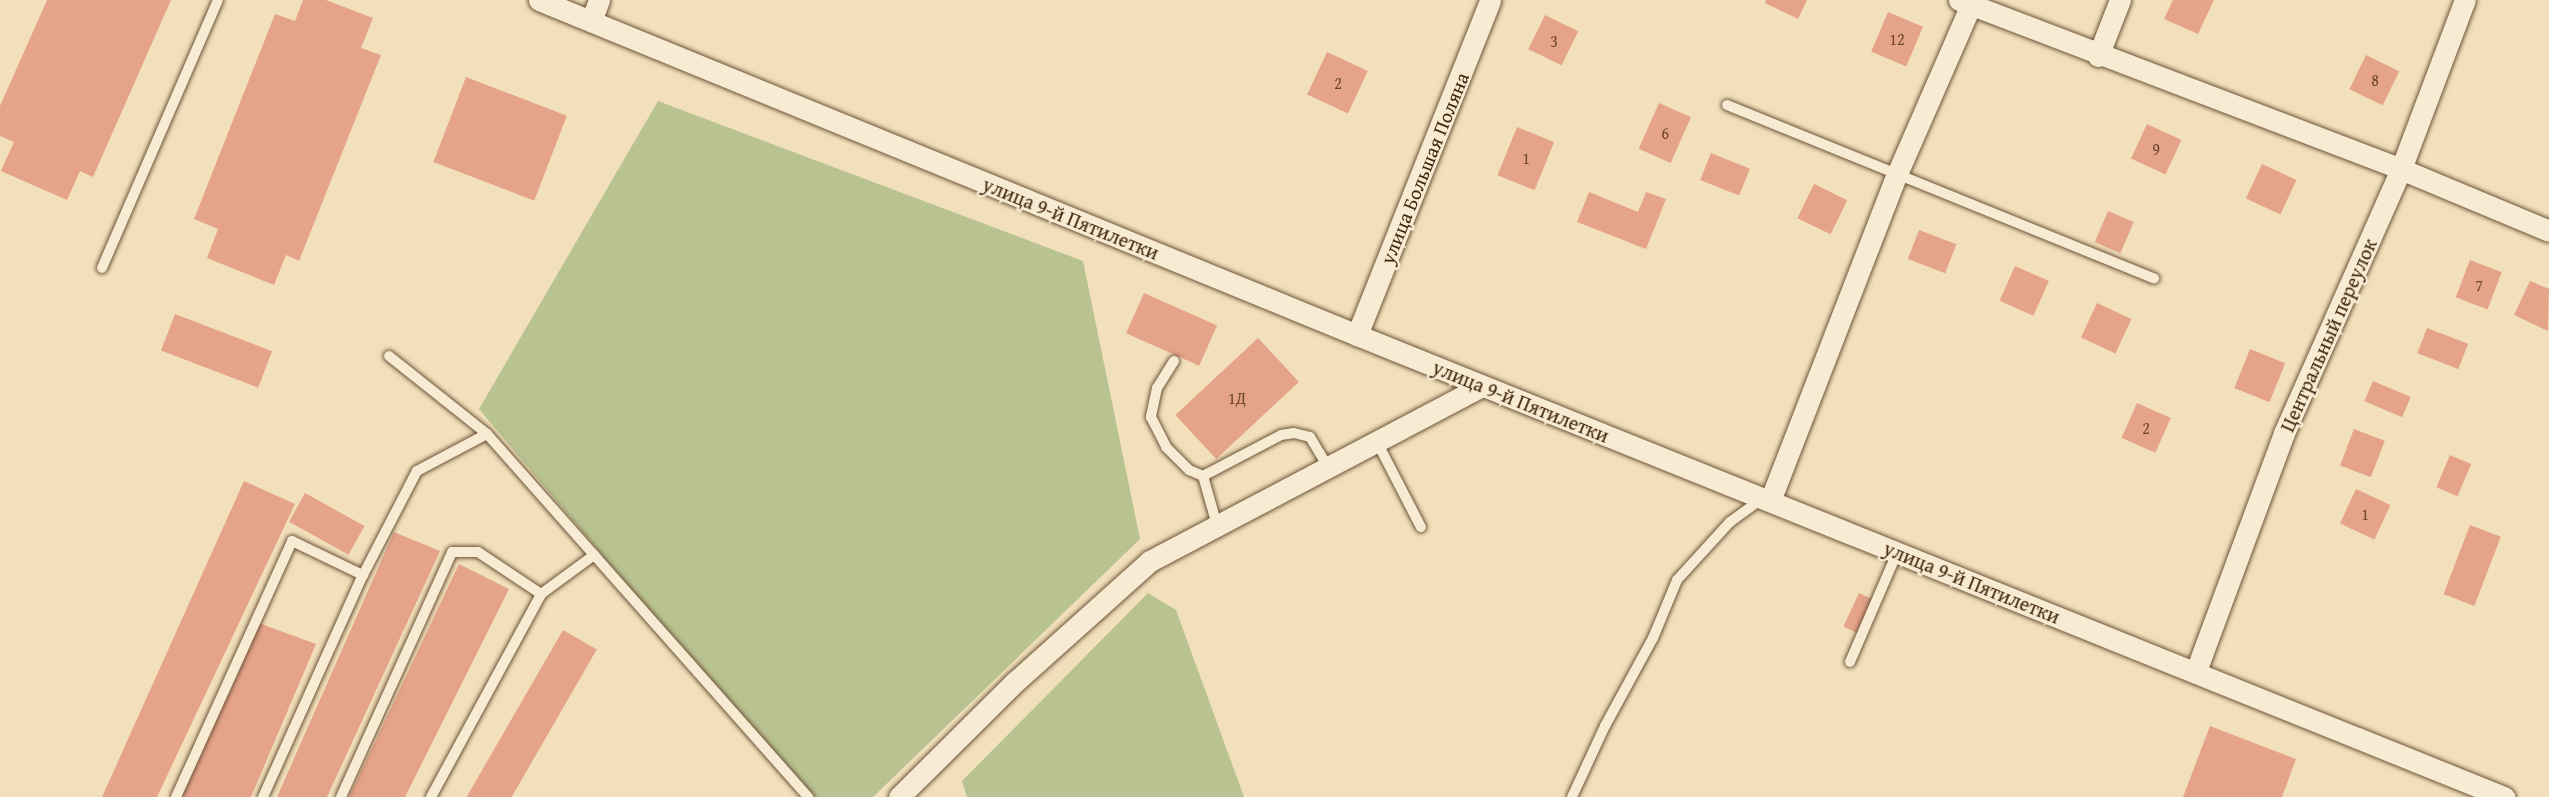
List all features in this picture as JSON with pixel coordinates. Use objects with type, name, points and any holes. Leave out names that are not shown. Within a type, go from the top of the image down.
[{"type":"street","name":"улица 9-й Пятилетки","points":[[539,0],[1357,336],[2196,671],[2504,797]]},
{"type":"street","points":[[591,21],[599,0]]},
{"type":"street","name":"улица Большая Поляна","points":[[1357,336],[1490,0]]},
{"type":"street","points":[[2098,56],[2120,0]]},
{"type":"street","name":"Центральный переулок","points":[[2196,671],[2284,433],[2401,169],[2465,0]]},
{"type":"street","points":[[1766,500],[1965,2],[2098,56],[2401,169],[2549,231]]},
{"type":"street","points":[[899,797],[1014,682],[1150,561],[1327,465],[1482,386]]},
{"type":"lane","points":[[102,268],[218,0]]},
{"type":"lane","points":[[1727,105],[2154,278]]},
{"type":"lane","points":[[389,356],[487,434],[808,797]]},
{"type":"lane","points":[[1174,360],[1157,388],[1151,417],[1166,447],[1189,470],[1203,476]]},
{"type":"lane","points":[[1203,476],[1281,435],[1294,433],[1310,437],[1327,465]]},
{"type":"lane","points":[[263,797],[363,575],[417,471],[487,434]]},
{"type":"lane","points":[[1376,440],[1421,526]]},
{"type":"lane","points":[[1203,476],[1217,525]]},
{"type":"lane","points":[[1572,797],[1605,726],[1653,638],[1677,580],[1730,522],[1766,500]]},
{"type":"lane","points":[[176,797],[292,542],[363,575]]},
{"type":"lane","points":[[341,797],[452,552],[478,552],[541,594]]},
{"type":"lane","points":[[1850,662],[1897,553]]},
{"type":"lane","points":[[431,797],[541,594],[594,555]]},
{"type":"green space","points":[[658,101],[1083,261],[1140,539],[873,797],[806,797],[479,409]]},
{"type":"green space","points":[[1148,593],[1176,610],[1244,797],[967,797],[962,781]]},
{"type":"building","points":[[47,0],[171,0],[93,177],[80,171],[67,200],[1,171],[14,142],[0,136],[0,106]]},
{"type":"building","points":[[303,0],[326,0],[373,18],[361,48],[381,55],[299,261],[286,255],[274,285],[207,258],[218,229],[194,219],[275,14],[295,21]]},
{"type":"building","points":[[1766,0],[1807,0],[1798,19],[1765,3]]},
{"type":"building","points":[[2173,0],[2214,0],[2198,34],[2164,19]]},
{"type":"building","points":[[1888,12],[1923,27],[1906,66],[1871,52]]},
{"type":"building","points":[[1545,15],[1578,31],[1562,65],[1528,49]]},
{"type":"building","points":[[1327,52],[1368,71],[1348,114],[1307,95]]},
{"type":"building","points":[[2366,55],[2399,71],[2383,105],[2349,89]]},
{"type":"building","points":[[466,77],[567,116],[534,201],[433,162]]},
{"type":"building","points":[[1659,103],[1691,117],[1671,163],[1639,149]]},
{"type":"building","points":[[2147,124],[2181,140],[2165,174],[2131,158]]},
{"type":"building","points":[[1517,127],[1554,142],[1535,190],[1498,175]]},
{"type":"building","points":[[1711,153],[1750,169],[1739,196],[1700,180]]},
{"type":"building","points":[[2262,164],[2296,180],[2280,214],[2246,198]]},
{"type":"building","points":[[1814,184],[1847,200],[1831,234],[1797,218]]},
{"type":"building","points":[[1589,192],[1638,212],[1646,192],[1666,199],[1646,249],[1577,222]]},
{"type":"building","points":[[2108,211],[2134,222],[2120,253],[2095,242]]},
{"type":"building","points":[[1919,230],[1956,244],[1945,273],[1908,259]]},
{"type":"building","points":[[2470,260],[2502,272],[2487,310],[2456,297]]},
{"type":"building","points":[[2015,266],[2049,281],[2033,316],[2000,301]]},
{"type":"building","points":[[2530,281],[2549,289],[2548,331],[2514,315]]},
{"type":"building","points":[[1144,293],[1217,326],[1199,366],[1126,333]]},
{"type":"building","points":[[2097,303],[2131,319],[2115,353],[2081,337]]},
{"type":"building","points":[[175,314],[272,351],[258,388],[161,350]]},
{"type":"building","points":[[2427,328],[2468,344],[2458,369],[2417,353]]},
{"type":"building","points":[[1258,338],[1299,382],[1216,459],[1175,415]]},
{"type":"building","points":[[2250,349],[2285,363],[2269,402],[2234,388]]},
{"type":"building","points":[[2373,381],[2411,397],[2402,417],[2364,401]]},
{"type":"building","points":[[2137,403],[2171,418],[2155,453],[2122,438]]},
{"type":"building","points":[[2354,429],[2385,441],[2371,477],[2340,465]]},
{"type":"building","points":[[2450,455],[2471,464],[2457,496],[2436,487]]},
{"type":"building","points":[[244,481],[295,504],[157,797],[102,797]]},
{"type":"building","points":[[2356,489],[2390,505],[2374,539],[2340,523]]},
{"type":"building","points":[[305,493],[364,526],[348,555],[289,522]]},
{"type":"building","points":[[2470,525],[2501,537],[2474,606],[2443,594]]},
{"type":"building","points":[[394,532],[440,551],[327,797],[277,797]]},
{"type":"building","points":[[459,564],[509,589],[405,797],[349,797]]},
{"type":"building","points":[[1859,593],[1874,600],[1859,634],[1843,627]]},
{"type":"building","points":[[256,622],[316,644],[251,797],[180,797]]},
{"type":"building","points":[[563,630],[597,650],[512,797],[467,797]]},
{"type":"building","points":[[2210,726],[2296,759],[2282,797],[2183,797]]}]
